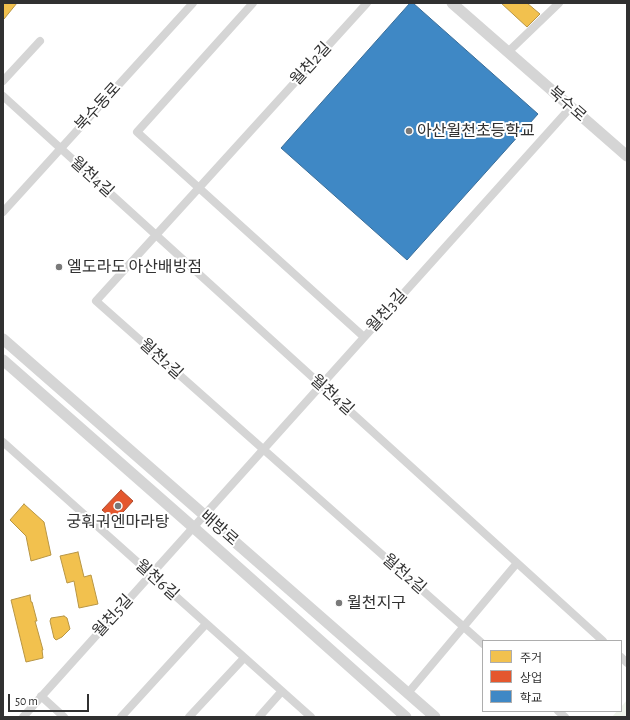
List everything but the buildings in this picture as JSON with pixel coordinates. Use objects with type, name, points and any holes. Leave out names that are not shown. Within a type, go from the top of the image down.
[{"type":"street","name":"북수동로","points":[[3,212],[193,3]]},
{"type":"street","points":[[253,3],[137,132],[364,337]]},
{"type":"street","name":"월천2길","points":[[367,3],[96,301],[482,643]]},
{"type":"street","name":"북수로","points":[[452,3],[627,156]]},
{"type":"street","points":[[508,52],[560,3]]},
{"type":"street","points":[[3,81],[40,40]]},
{"type":"street","name":"월천4길","points":[[3,96],[602,640]]},
{"type":"street","name":"월천3길","points":[[204,515],[570,107]]},
{"type":"street","name":"배방로","points":[[3,339],[435,717]]},
{"type":"street","name":"배방로","points":[[3,360],[406,717]]},
{"type":"street","name":"월천6길","points":[[3,442],[310,717]]},
{"type":"street","name":"월천5길","points":[[23,717],[204,515]]},
{"type":"street","points":[[408,693],[517,563]]},
{"type":"street","points":[[121,717],[206,624]]},
{"type":"street","points":[[189,717],[244,658]]},
{"type":"street","points":[[259,717],[282,691]]},
{"type":"street","points":[[41,696],[64,717]]},
{"type":"shaded area","points":[[627,700],[627,717],[612,717],[616,712],[622,712],[622,706]]},
{"type":"place","name":"아산월천초등학교","points":[[409,131]]},
{"type":"place","name":"엘도라도 아산배방점","points":[[59,267]]},
{"type":"place","name":"궁훠궈엔마라탕","points":[[118,506]]},
{"type":"place","name":"월천지구","points":[[339,603]]}]
